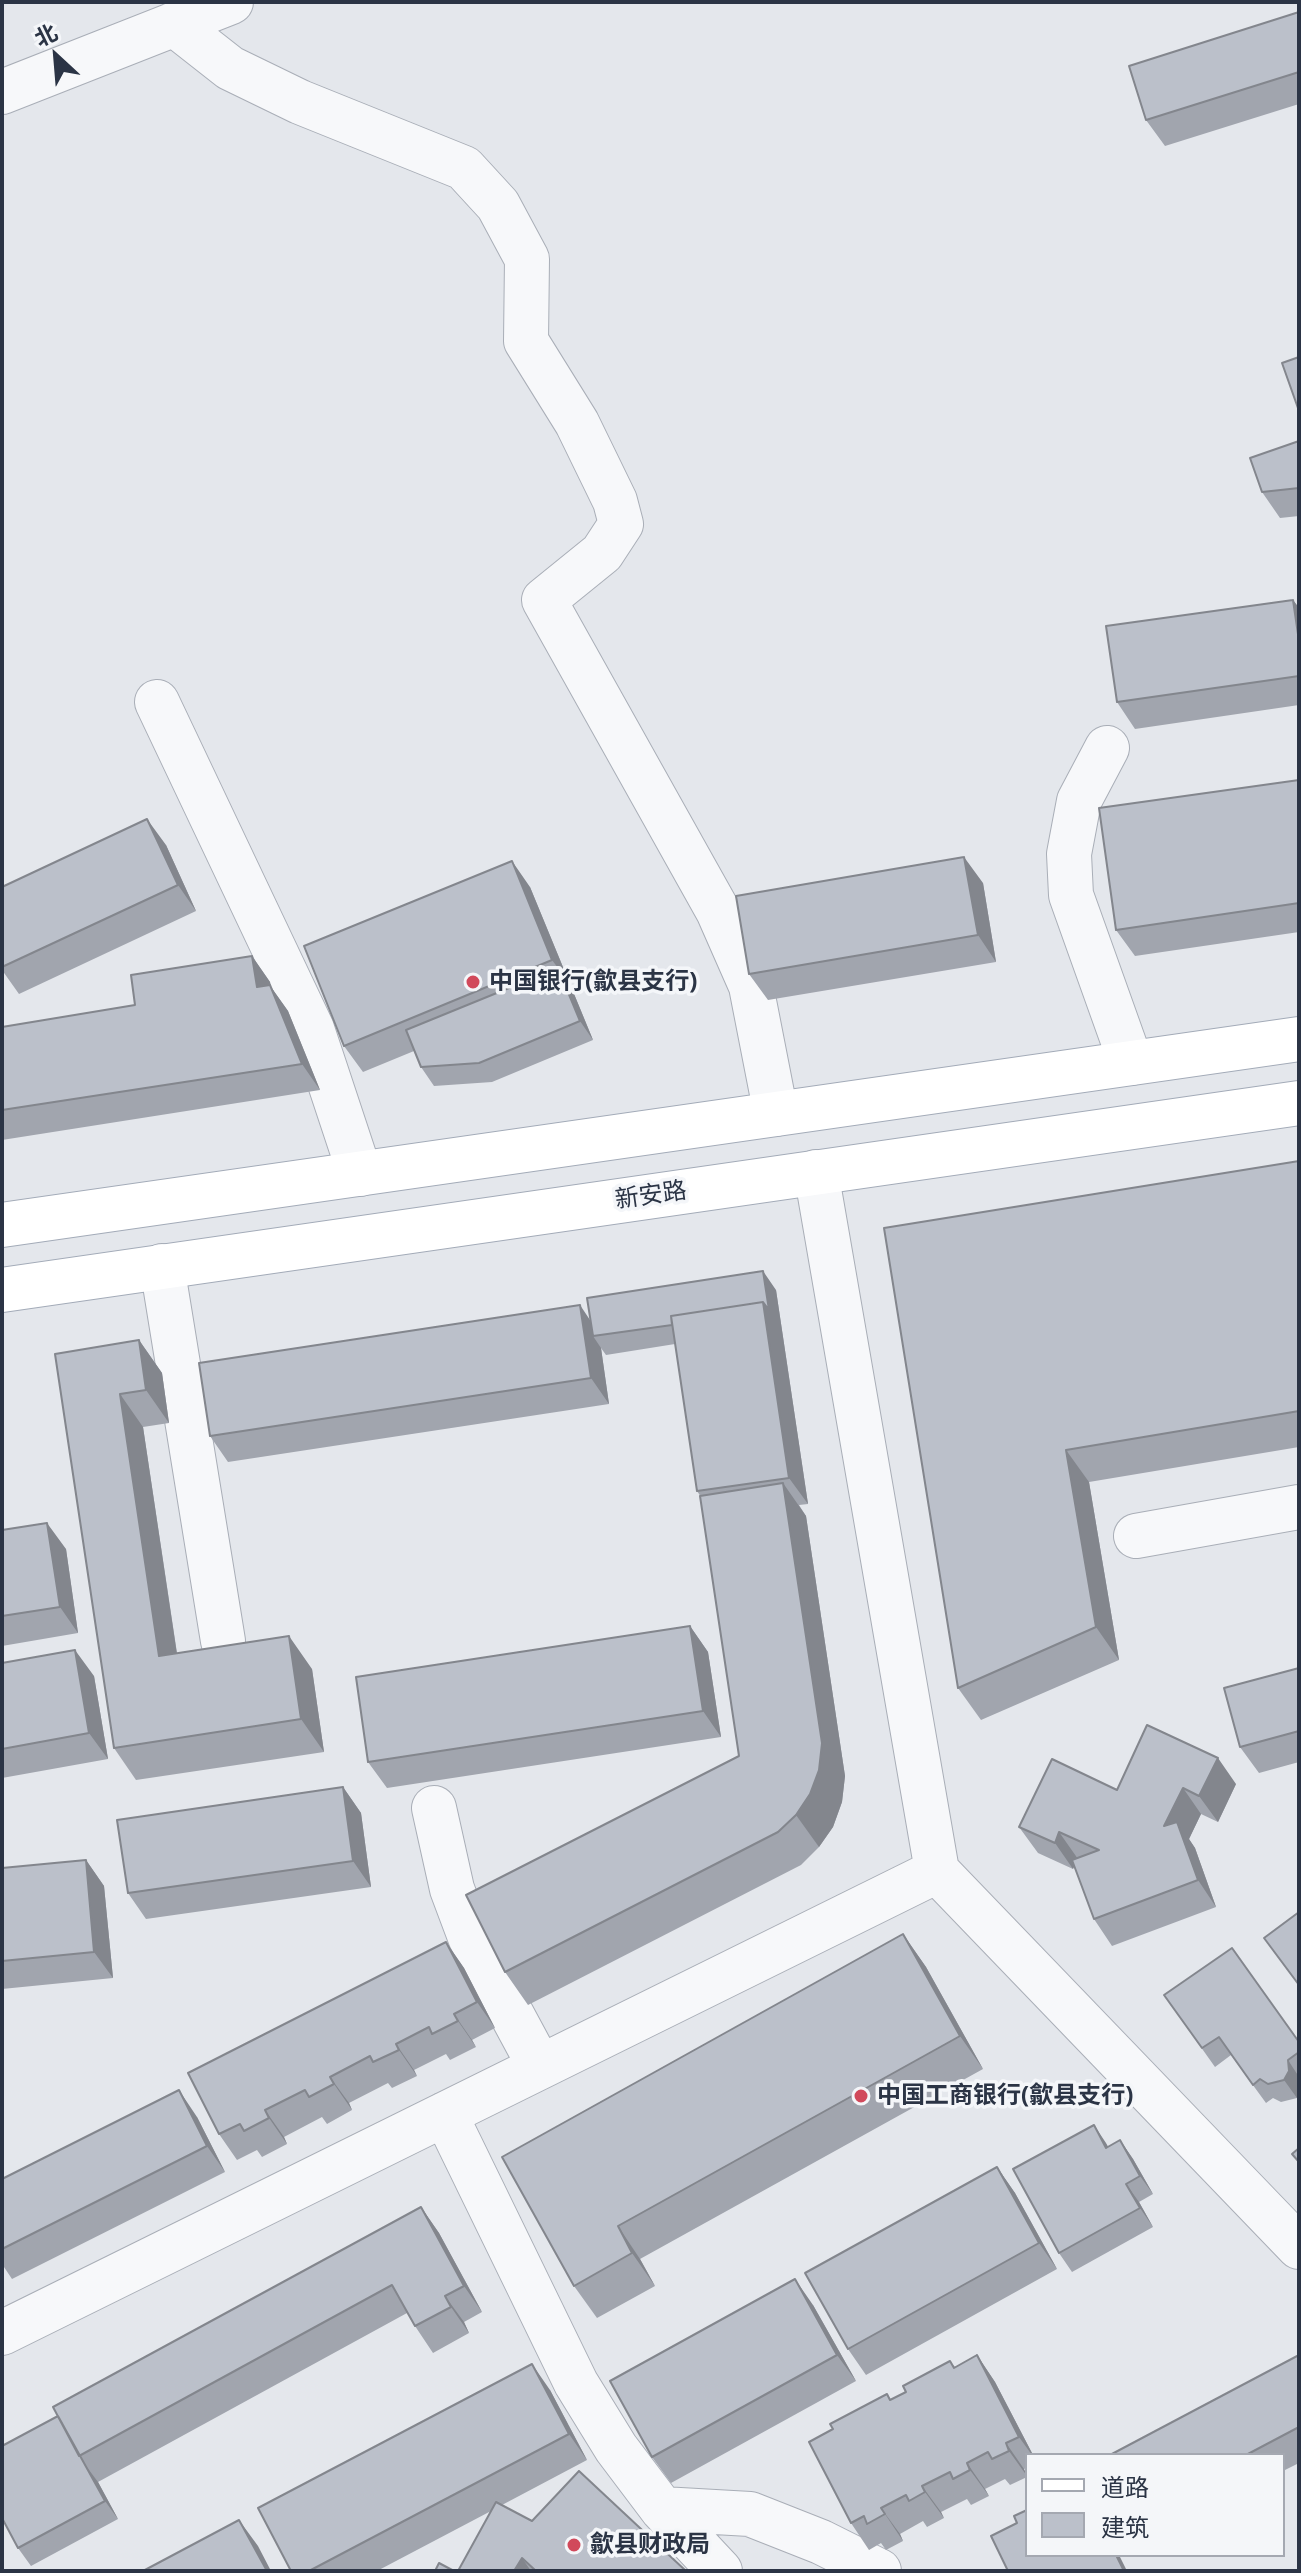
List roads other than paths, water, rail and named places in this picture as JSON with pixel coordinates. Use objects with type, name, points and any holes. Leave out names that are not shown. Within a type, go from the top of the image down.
[{"type":"main road","points":[[2,1225],[1299,1039]]},
{"type":"main road","name":"新安路","points":[[2,1290],[1299,1103]]},
{"type":"street","points":[[2,92],[231,2]]},
{"type":"street","points":[[174,24],[230,68],[300,102],[464,168],[498,205],[527,259],[526,341],[577,423],[615,501],[621,524],[602,553],[544,600],[718,911],[751,986],[776,1114]]},
{"type":"street","points":[[157,702],[312,1029],[360,1174]]},
{"type":"street","points":[[1107,748],[1079,801],[1069,854],[1071,895],[1131,1063]]},
{"type":"street","points":[[816,1172],[937,1871],[1299,2247]]},
{"type":"street","points":[[162,1266],[223,1641]]},
{"type":"street","points":[[1136,1536],[1299,1507]]},
{"type":"street","points":[[434,1808],[452,1889],[470,1937],[540,2067]]},
{"type":"street","points":[[2,2333],[937,1871]]},
{"type":"street","points":[[445,2114],[576,2383],[616,2448],[662,2509],[720,2571]]},
{"type":"street","points":[[662,2509],[750,2514],[821,2542],[879,2571]]},
{"type":"place","name":"中国银行(歙县支行)","points":[[473,982]]},
{"type":"place","name":"中国工商银行(歙县支行)","points":[[861,2096]]},
{"type":"place","name":"歙县财政局","points":[[574,2545]]}]
